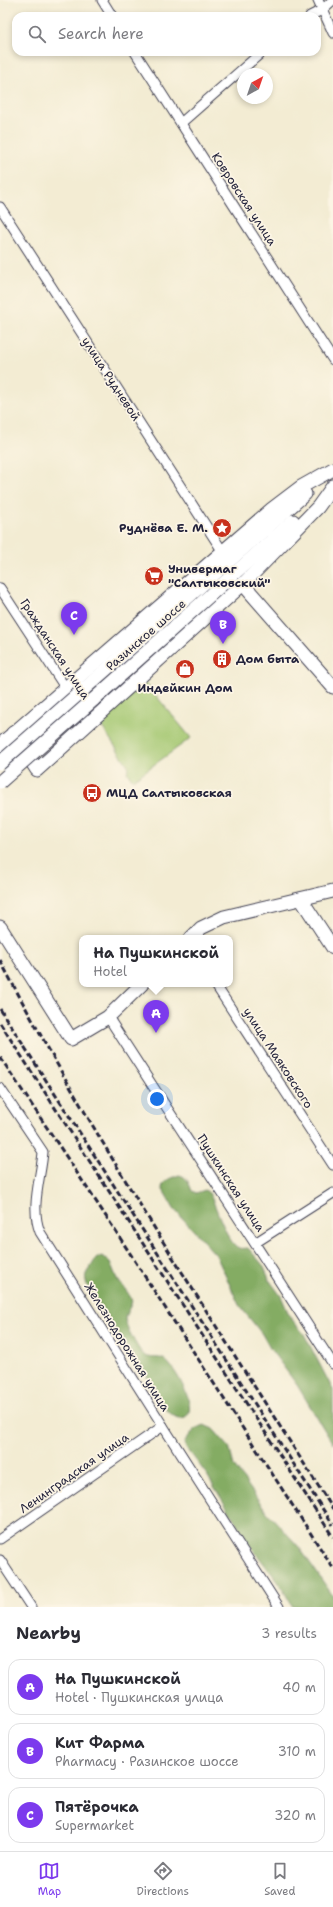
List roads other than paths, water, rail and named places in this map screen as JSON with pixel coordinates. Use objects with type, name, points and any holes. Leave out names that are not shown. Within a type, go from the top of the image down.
[{"type":"street","points":[[102,0],[110,12]]},
{"type":"street","points":[[318,0],[333,33]]},
{"type":"street","points":[[318,12],[333,0]]},
{"type":"street","name":"Ковровская улица","points":[[138,56],[333,360]]},
{"type":"street","points":[[181,124],[258,56]]},
{"type":"street","name":"улица Рудневой","points":[[0,207],[223,552]]},
{"type":"street","points":[[0,744],[278,504],[301,487],[333,469]]},
{"type":"street","name":"Разинское шоссе","points":[[0,763],[333,469]]},
{"type":"street","points":[[13,733],[37,770],[243,584],[318,507],[333,485]]},
{"type":"street","name":"Разинское шоссе","points":[[0,782],[194,611],[333,485]]},
{"type":"street","points":[[243,584],[333,687]]},
{"type":"street","name":"Гражданская улица","points":[[0,588],[89,724]]},
{"type":"street","points":[[193,935],[201,928],[224,917],[333,891]]},
{"type":"street","points":[[301,899],[333,948]]},
{"type":"street","points":[[0,927],[71,1039],[108,1016],[139,987]]},
{"type":"street","name":"улица Маяковского","points":[[217,987],[333,1165]]},
{"type":"street","name":"Пушкинская улица","points":[[108,1016],[333,1364]]},
{"type":"street","name":"Железнодорожная улица","points":[[0,1088],[43,1152],[35,1210],[36,1221],[40,1232],[162,1426],[279,1607]]},
{"type":"street","points":[[254,1243],[333,1193]]},
{"type":"street","name":"Ленинградская улица","points":[[0,1539],[162,1426]]},
{"type":"street","points":[[0,1560],[31,1607]]},
{"type":"railway","points":[[0,960],[38,1031],[119,1170],[203,1306],[333,1509]]},
{"type":"railway","points":[[0,1009],[333,1525]]},
{"type":"railway","points":[[0,1023],[333,1537]]},
{"type":"railway","points":[[0,1057],[111,1224],[333,1568]]},
{"type":"place","name":"Руднёва Е. М.","points":[[222,528]]},
{"type":"place","name":"Универмаг \"Салтыковский\"","points":[[154,576]]},
{"type":"place","name":"Пятёрочка","points":[[74,635]]},
{"type":"place","name":"Кит Фарма","points":[[223,644]]},
{"type":"place","name":"Дом быта","points":[[222,659]]},
{"type":"place","name":"Индейкин Дом","points":[[185,669]]},
{"type":"place","name":"МЦД Салтыковская","points":[[92,793]]},
{"type":"place","name":"На Пушкинской","points":[[156,1033]]}]
